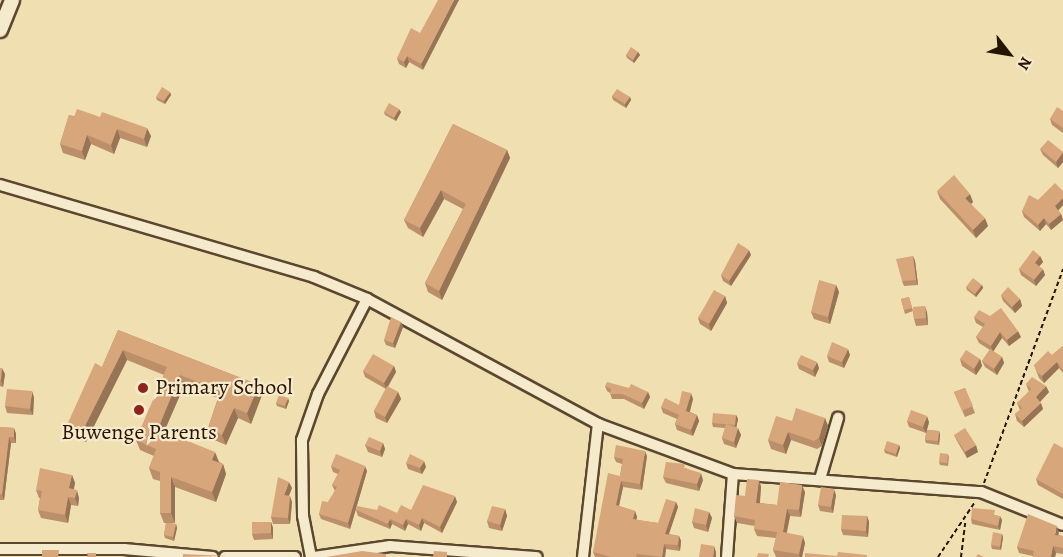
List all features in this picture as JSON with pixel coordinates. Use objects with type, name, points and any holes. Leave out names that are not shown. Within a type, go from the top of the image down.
[{"type":"main road","points":[[0,30],[12,0]]},
{"type":"street","points":[[0,185],[314,277],[367,299],[598,424],[733,474],[981,492],[1063,525]]},
{"type":"street","points":[[367,299],[318,394],[302,440],[303,516],[312,557],[390,546],[537,557]]},
{"type":"street","points":[[820,479],[838,418]]},
{"type":"street","points":[[583,557],[598,424]]},
{"type":"street","points":[[727,557],[733,474]]},
{"type":"street","points":[[0,549],[23,554],[124,549],[213,557]]},
{"type":"street","points":[[225,557],[295,557]]},
{"type":"path","points":[[938,557],[981,492],[1062,277],[1063,269]]},
{"type":"path","points":[[961,557],[965,519]]},
{"type":"building","points":[[438,0],[454,0],[421,64],[407,56],[404,62],[397,58],[411,28],[420,33]]},
{"type":"building","points":[[631,47],[638,52],[633,60],[626,55]]},
{"type":"building","points":[[162,87],[170,92],[164,101],[156,97]]},
{"type":"building","points":[[617,89],[630,97],[625,104],[612,96]]},
{"type":"building","points":[[389,103],[399,109],[394,118],[384,112]]},
{"type":"building","points":[[1057,107],[1063,111],[1063,128],[1050,119]]},
{"type":"building","points":[[77,109],[100,117],[102,112],[147,128],[144,139],[117,129],[111,145],[87,135],[82,151],[60,144],[69,115],[74,117]]},
{"type":"building","points":[[453,124],[507,150],[439,291],[425,283],[466,204],[441,190],[420,228],[404,220]]},
{"type":"building","points":[[1048,140],[1063,152],[1056,162],[1040,149]]},
{"type":"building","points":[[954,175],[970,194],[965,198],[985,218],[973,230],[937,191]]},
{"type":"building","points":[[1055,183],[1063,191],[1063,198],[1055,206],[1061,214],[1049,224],[1044,218],[1038,225],[1022,211],[1029,195],[1038,200]]},
{"type":"building","points":[[738,243],[749,250],[729,281],[721,275]]},
{"type":"building","points":[[1033,250],[1040,256],[1035,263],[1043,269],[1034,280],[1019,269]]},
{"type":"building","points":[[913,256],[916,280],[902,281],[896,259]]},
{"type":"building","points":[[973,278],[982,285],[975,294],[966,287]]},
{"type":"building","points":[[819,280],[836,285],[828,317],[811,312]]},
{"type":"building","points":[[1008,287],[1020,299],[1012,307],[1001,295]]},
{"type":"building","points":[[714,290],[725,296],[709,324],[698,318]]},
{"type":"building","points":[[909,297],[912,308],[904,310],[901,299]]},
{"type":"building","points":[[925,306],[926,318],[914,319],[913,307]]},
{"type":"building","points":[[1001,308],[1018,331],[1007,340],[1000,332],[991,346],[976,337],[985,324],[974,317],[979,310],[990,316]]},
{"type":"building","points":[[391,317],[401,322],[393,343],[384,340]]},
{"type":"building","points":[[118,330],[259,385],[247,413],[234,408],[222,435],[208,428],[221,391],[180,375],[158,429],[215,452],[212,460],[223,464],[212,492],[171,477],[171,513],[160,513],[160,472],[149,468],[156,449],[136,440],[167,367],[123,350],[82,432],[67,425],[95,363],[102,367]]},
{"type":"building","points":[[832,342],[848,349],[842,362],[827,356]]},
{"type":"building","points":[[1063,346],[1063,370],[1057,362],[1042,376],[1037,372],[1034,365],[1048,351],[1052,355]]},
{"type":"building","points":[[990,349],[1002,357],[994,369],[982,361]]},
{"type":"building","points":[[966,350],[980,359],[974,369],[960,359]]},
{"type":"building","points":[[373,354],[394,366],[384,383],[363,371]]},
{"type":"building","points":[[801,355],[817,362],[813,370],[797,363]]},
{"type":"building","points":[[1032,377],[1046,386],[1036,397],[1041,403],[1022,421],[1015,414],[1022,408],[1017,403],[1031,389],[1026,384]]},
{"type":"building","points":[[607,382],[629,388],[631,384],[648,392],[642,403],[622,394],[610,394],[611,389],[605,386]]},
{"type":"building","points":[[387,386],[398,392],[385,417],[374,411]]},
{"type":"building","points":[[965,388],[973,406],[962,411],[954,392]]},
{"type":"building","points":[[7,389],[32,391],[30,409],[5,406]]},
{"type":"building","points":[[682,391],[691,393],[686,411],[697,415],[691,430],[675,424],[679,415],[661,407],[665,398],[679,405]]},
{"type":"building","points":[[279,395],[288,398],[285,406],[276,403]]},
{"type":"building","points":[[796,408],[825,418],[819,438],[814,441],[788,432],[783,445],[768,440],[776,416],[792,421]]},
{"type":"building","points":[[911,410],[927,416],[923,427],[907,421]]},
{"type":"building","points":[[713,413],[736,415],[735,425],[712,423]]},
{"type":"building","points":[[726,424],[738,428],[734,442],[722,438]]},
{"type":"building","points":[[0,427],[14,428],[14,437],[9,437],[2,495],[0,494]]},
{"type":"building","points":[[965,428],[976,445],[965,452],[954,435]]},
{"type":"building","points":[[927,430],[939,431],[938,441],[925,440]]},
{"type":"building","points":[[369,437],[383,443],[380,451],[365,445]]},
{"type":"building","points":[[887,441],[899,445],[896,454],[884,450]]},
{"type":"building","points":[[1054,443],[1063,448],[1063,494],[1036,479]]},
{"type":"building","points":[[616,445],[645,451],[640,484],[621,481],[616,505],[635,511],[633,519],[658,523],[666,499],[676,502],[665,534],[679,536],[678,545],[664,544],[662,557],[637,554],[636,557],[611,557],[593,552],[608,473],[620,476],[623,459],[614,457]]},
{"type":"building","points":[[940,453],[948,454],[947,463],[939,462]]},
{"type":"building","points":[[336,454],[365,466],[348,523],[319,514],[322,501],[328,502],[337,487],[332,485],[340,470],[331,466]]},
{"type":"building","points":[[410,454],[424,461],[420,468],[406,463]]},
{"type":"building","points":[[666,462],[685,464],[684,468],[701,473],[697,484],[663,477]]},
{"type":"building","points":[[40,468],[72,475],[69,488],[77,490],[75,498],[68,497],[65,515],[38,510],[42,491],[36,490]]},
{"type":"building","points":[[278,477],[289,482],[284,495],[290,496],[288,518],[271,517]]},
{"type":"building","points":[[747,479],[759,480],[756,503],[777,505],[780,482],[802,485],[799,510],[787,509],[783,532],[803,536],[799,554],[773,550],[777,532],[754,529],[755,520],[734,516],[736,495],[745,496]]},
{"type":"building","points":[[423,485],[455,496],[440,527],[422,518],[419,525],[406,519],[403,525],[390,519],[388,524],[356,510],[357,506],[377,510],[379,505],[397,513],[401,505],[411,510]]},
{"type":"building","points":[[821,487],[834,489],[831,507],[818,505]]},
{"type":"building","points":[[492,506],[505,509],[500,525],[487,521]]},
{"type":"building","points":[[695,508],[709,512],[706,525],[692,522]]},
{"type":"building","points":[[972,508],[995,510],[994,515],[1000,516],[998,526],[971,519]]},
{"type":"building","points":[[1028,514],[1057,526],[1055,535],[1063,536],[1063,548],[1053,546],[1051,557],[1033,557],[1034,551],[1017,547]]},
{"type":"building","points":[[842,515],[867,516],[866,531],[841,529]]},
{"type":"building","points":[[252,522],[271,522],[271,533],[252,534]]},
{"type":"building","points":[[166,523],[176,524],[173,537],[164,535]]},
{"type":"building","points":[[993,532],[1002,534],[1000,547],[991,545]]},
{"type":"building","points":[[701,544],[714,546],[713,557],[699,557]]},
{"type":"building","points":[[42,550],[59,550],[58,557],[42,557]]},
{"type":"building","points":[[362,551],[386,554],[386,557],[326,557]]},
{"type":"building","points":[[434,551],[447,552],[447,557],[433,557]]},
{"type":"building","points":[[838,552],[867,555],[867,557],[805,557],[805,553],[837,556]]},
{"type":"building","points":[[87,553],[96,553],[96,557],[88,557]]},
{"type":"building","points":[[758,553],[769,554],[768,557],[757,557]]},
{"type":"building","points":[[183,554],[227,556],[183,557]]},
{"type":"place","name":"Primary School","points":[[143,388]]},
{"type":"place","name":"Buwenge Parents","points":[[139,410]]}]
